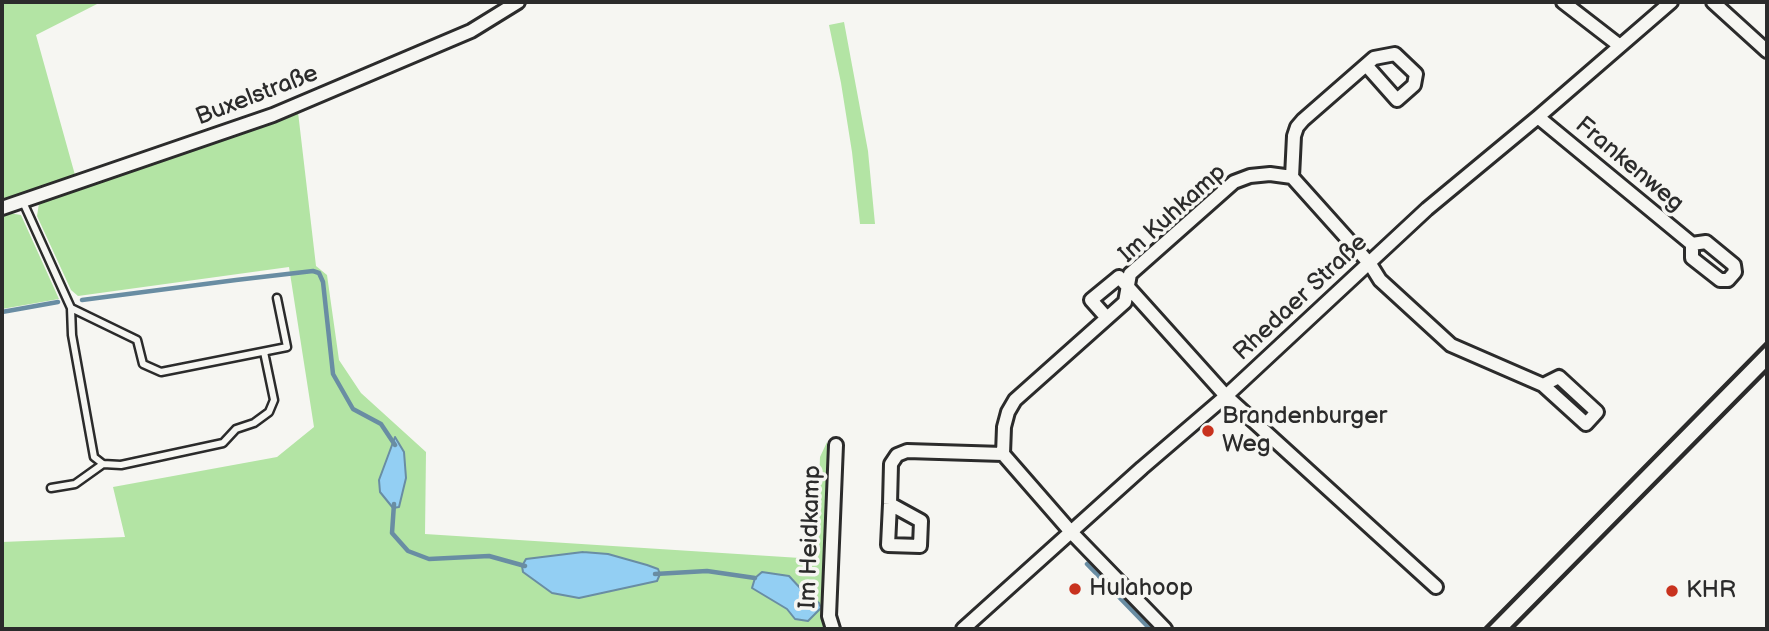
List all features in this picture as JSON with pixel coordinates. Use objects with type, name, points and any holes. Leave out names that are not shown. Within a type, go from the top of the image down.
[{"type":"street","name":"Buxelstraße","points":[[2,208],[273,115],[471,31],[518,2]]},
{"type":"street","points":[[1563,2],[1620,46]]},
{"type":"street","name":"Rhedaer Straße","points":[[963,629],[1226,396],[1427,209],[1671,2]]},
{"type":"street","points":[[1713,2],[1767,51]]},
{"type":"street","points":[[1366,65],[1297,127],[1292,177],[1370,264],[1380,280],[1451,345],[1543,385]]},
{"type":"street","name":"Frankenweg","points":[[1538,117],[1692,244]]},
{"type":"street","name":"Im Kuhkamp","points":[[1003,454],[1004,427],[1008,412],[1016,401],[1125,302],[1130,274],[1234,182],[1250,176],[1270,174],[1292,177]]},
{"type":"street","name":"Im Kuhkamp","points":[[1107,317],[1091,300],[1119,277],[1226,396]]},
{"type":"street","points":[[1226,396],[1436,587]]},
{"type":"street","name":"Im Heidkamp","points":[[833,629],[829,616],[836,446]]},
{"type":"street","points":[[890,504],[891,464],[897,455],[907,451],[1003,454],[1071,532],[1165,629]]},
{"type":"lane","points":[[23,202],[71,308],[72,335],[94,457],[103,464],[121,465],[223,443],[236,429],[254,423],[269,412],[274,400],[264,352]]},
{"type":"lane","points":[[71,308],[138,340],[142,364],[161,372],[288,347],[277,298]]},
{"type":"lane","points":[[51,488],[75,484],[103,464]]},
{"type":"green space","points":[[2,2],[101,2],[36,35],[75,175],[2,200]]},
{"type":"green space","points":[[844,22],[868,151],[875,224],[860,224],[852,152],[829,25]]},
{"type":"green space","points":[[298,112],[316,266],[327,275],[339,360],[361,393],[426,452],[425,534],[816,559],[820,457],[827,442],[830,457],[825,629],[2,629],[2,542],[125,537],[113,487],[277,457],[314,427],[289,267],[78,296],[71,290],[37,216],[39,203]]},
{"type":"green space","points":[[2,215],[21,215],[59,299],[2,309]]},
{"type":"water","points":[[395,437],[404,452],[406,478],[399,507],[393,508],[380,492],[379,480]]},
{"type":"water","points":[[583,552],[608,554],[647,565],[658,569],[660,574],[657,581],[579,598],[552,593],[523,572],[522,566],[526,559]]},
{"type":"water","points":[[762,572],[789,576],[819,603],[821,608],[808,621],[795,619],[787,609],[752,588],[755,578]]},
{"type":"waterway","points":[[82,300],[313,271],[319,273],[323,282],[333,374],[353,409],[381,424],[395,445]]},
{"type":"waterway","points":[[2,312],[58,302]]},
{"type":"waterway","points":[[394,504],[392,533],[408,551],[429,559],[489,556],[525,566]]},
{"type":"waterway","points":[[1087,564],[1150,629]]},
{"type":"waterway","points":[[655,574],[707,571],[755,578]]},
{"type":"railway","points":[[1485,629],[1767,343]]},
{"type":"railway","points":[[1511,629],[1767,370]]},
{"type":"place","name":"Brandenburger Weg","points":[[1208,431]]},
{"type":"place","name":"Hulahoop","points":[[1075,589]]},
{"type":"place","name":"KHR","points":[[1672,591]]}]
